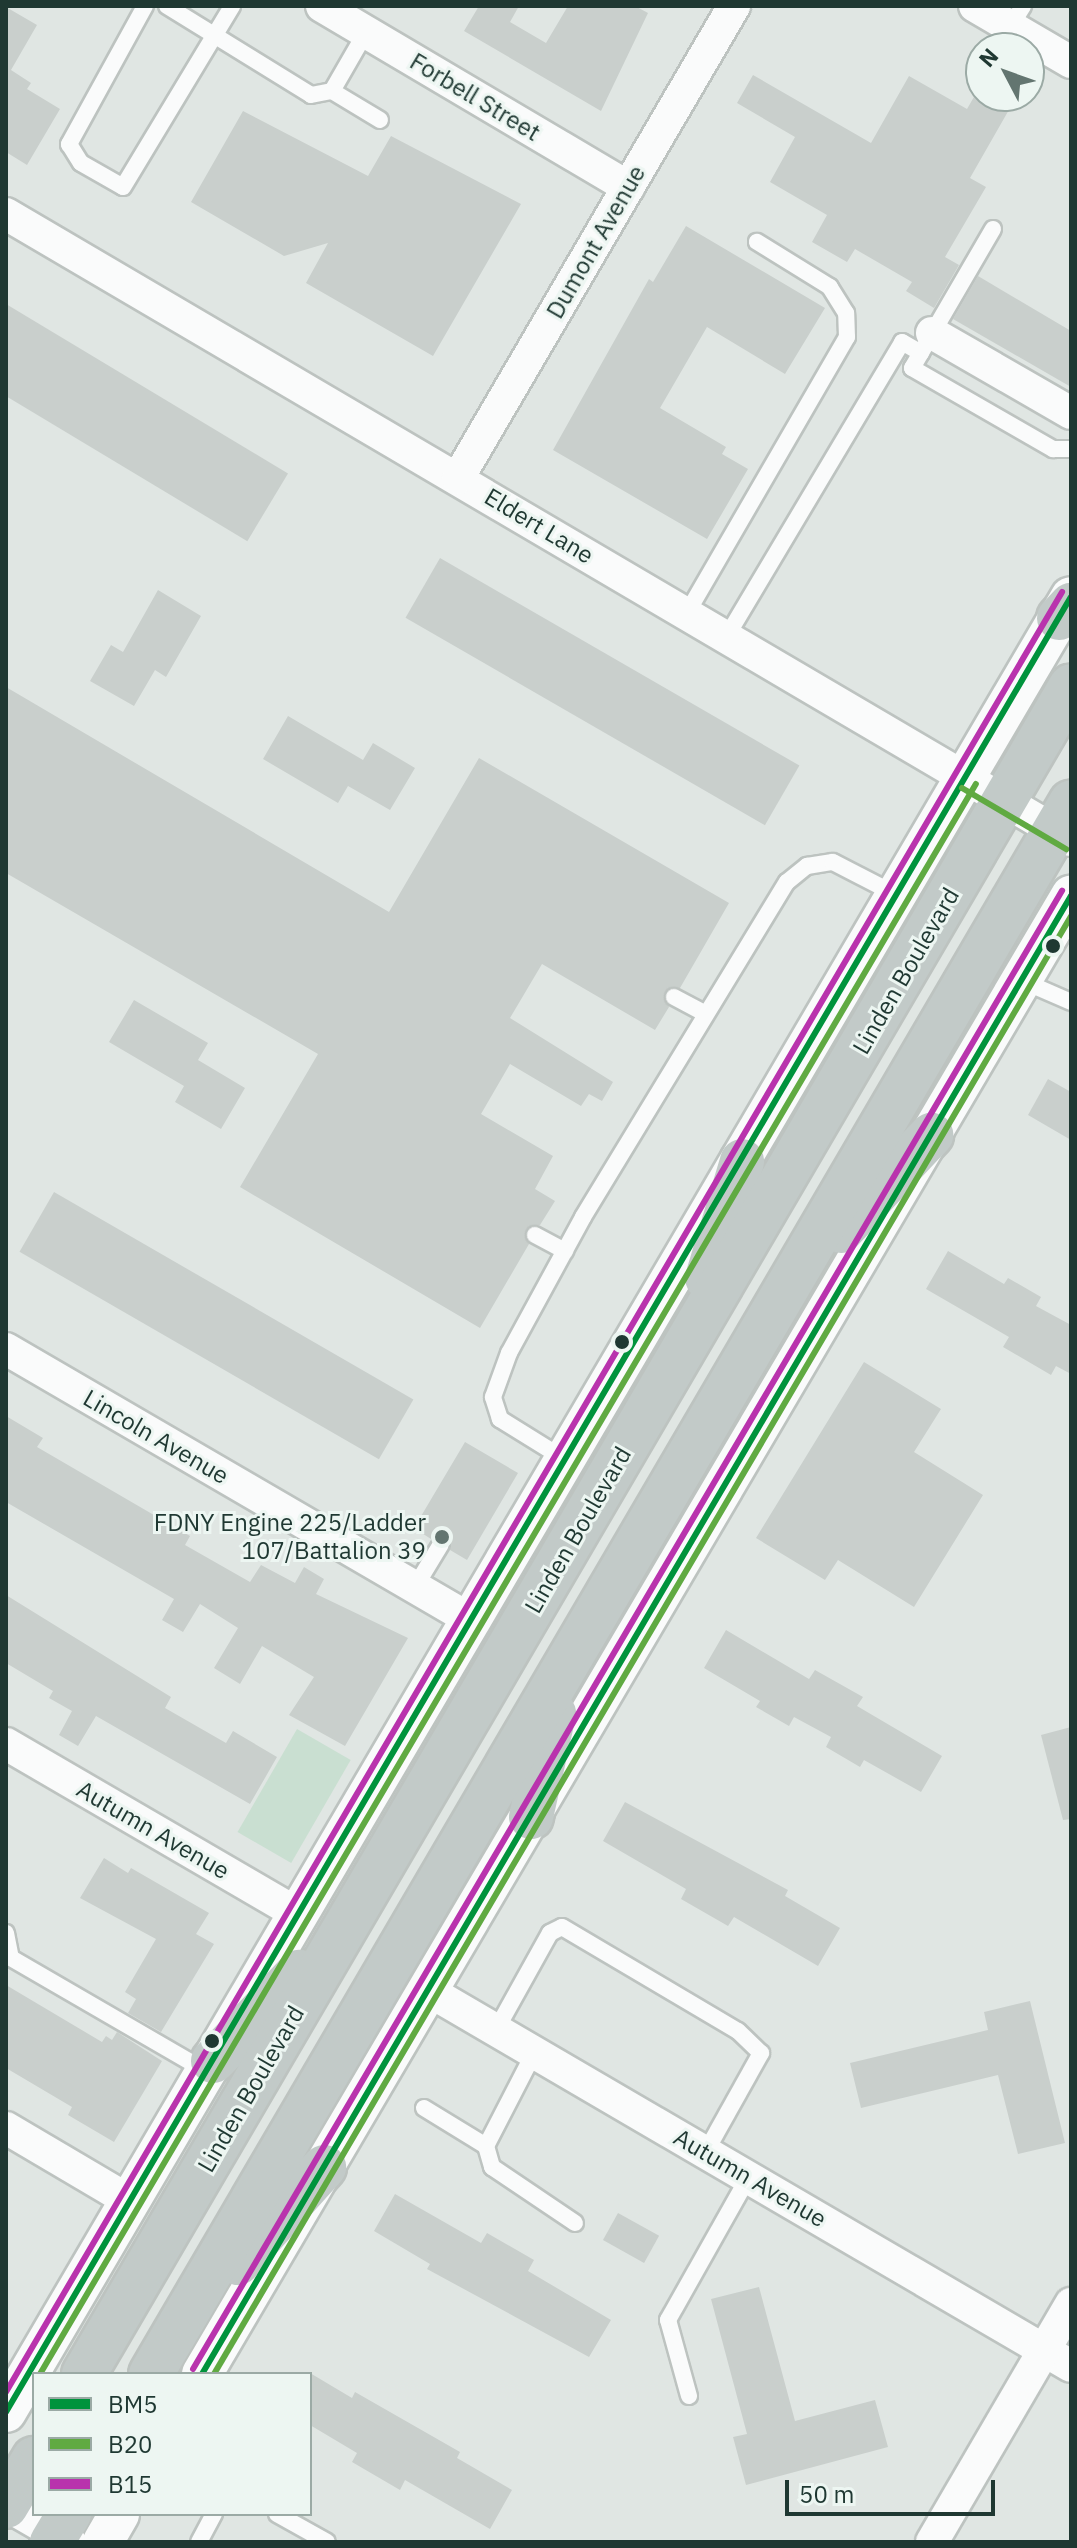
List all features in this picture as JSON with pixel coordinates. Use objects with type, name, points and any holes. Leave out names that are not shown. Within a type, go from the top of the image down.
[{"type":"highway","name":"Linden Boulevard","points":[[85,2372],[1071,686]]},
{"type":"highway","points":[[152,2372],[787,1288],[1065,825]]},
{"type":"highway","points":[[787,1288],[931,1135]]},
{"type":"highway","points":[[687,1346],[742,1161]]},
{"type":"highway","points":[[531,1817],[563,1672]]},
{"type":"highway","points":[[210,2067],[351,1918]]},
{"type":"highway","points":[[175,2333],[324,2167]]},
{"type":"highway","points":[[6,2506],[32,2462]]},
{"type":"street","name":"Forbell Street","points":[[322,6],[628,187]]},
{"type":"street","name":"Dumont Avenue","points":[[458,478],[734,6]]},
{"type":"street","points":[[975,6],[1016,16],[1071,62]]},
{"type":"street","name":"Eldert Lane","points":[[6,214],[1005,801],[1065,825]]},
{"type":"street","points":[[926,343],[1071,413]]},
{"type":"street","name":"Linden Boulevard","points":[[6,2412],[1067,606]]},
{"type":"street","points":[[203,2372],[1071,896]]},
{"type":"street","name":"Lincoln Avenue","points":[[6,1349],[473,1621]]},
{"type":"street","name":"Autumn Avenue","points":[[6,1744],[300,1915]]},
{"type":"street","name":"Autumn Avenue","points":[[429,1991],[1057,2358]]},
{"type":"street","points":[[6,2128],[130,2201]]},
{"type":"street","points":[[932,2542],[1057,2358],[1071,2304]]},
{"type":"street","points":[[6,2506],[62,2533]]},
{"type":"street","points":[[103,2542],[118,2516]]},
{"type":"lane","points":[[145,6],[69,144],[81,163],[123,187],[232,6]]},
{"type":"lane","points":[[167,6],[311,95],[332,91],[380,120]]},
{"type":"lane","points":[[332,91],[366,32]]},
{"type":"lane","points":[[993,229],[912,368],[1053,449],[1071,449]]},
{"type":"lane","points":[[687,613],[847,337],[846,313],[830,287],[757,242]]},
{"type":"lane","points":[[727,636],[902,342],[926,343]]},
{"type":"lane","points":[[566,1460],[500,1419],[493,1397],[509,1353],[565,1251],[706,1014],[797,872],[833,862],[898,896]]},
{"type":"lane","points":[[1022,980],[1071,1002]]},
{"type":"lane","points":[[674,997],[706,1014]]},
{"type":"lane","points":[[535,1235],[565,1251]]},
{"type":"lane","points":[[415,1587],[441,1544]]},
{"type":"lane","points":[[496,2030],[550,1933],[562,1927],[738,2031],[761,2053],[705,2153]]},
{"type":"lane","points":[[6,1933],[11,1958],[210,2067]]},
{"type":"lane","points":[[486,2146],[534,2053]]},
{"type":"lane","points":[[424,2108],[486,2146],[492,2167],[575,2223]]},
{"type":"lane","points":[[689,2396],[668,2320],[748,2178]]},
{"type":"lane","points":[[199,2542],[213,2516]]},
{"type":"lane","points":[[281,2516],[327,2542]]},
{"type":"green space","points":[[297,1729],[351,1760],[291,1863],[238,1832]]},
{"type":"building","points":[[479,6],[519,6],[510,22],[546,43],[568,6],[635,6],[648,13],[601,111],[464,31]]},
{"type":"building","points":[[6,7],[37,25],[11,70],[31,83],[27,89],[60,109],[27,165],[6,152]]},
{"type":"building","points":[[753,75],[871,143],[909,76],[965,108],[965,112],[1008,112],[970,178],[986,187],[945,257],[959,265],[934,308],[906,291],[912,282],[855,249],[847,262],[812,242],[827,215],[770,182],[795,137],[737,103]]},
{"type":"building","points":[[243,111],[368,176],[391,136],[521,204],[433,356],[306,283],[328,243],[284,256],[191,202]]},
{"type":"building","points":[[686,226],[825,308],[785,374],[707,327],[660,408],[726,447],[722,454],[748,469],[707,539],[553,450],[649,279],[653,282]]},
{"type":"building","points":[[978,276],[1071,331],[1071,387],[953,319]]},
{"type":"building","points":[[6,304],[288,473],[247,541],[6,396]]},
{"type":"building","points":[[440,558],[799,765],[765,825],[406,618]]},
{"type":"building","points":[[158,590],[201,616],[166,677],[155,670],[134,706],[90,681],[111,645],[123,652]]},
{"type":"building","points":[[6,687],[389,912],[479,758],[729,903],[680,988],[665,991],[669,1007],[655,1030],[542,964],[510,1018],[613,1082],[602,1101],[589,1094],[581,1106],[510,1064],[481,1114],[553,1156],[535,1189],[555,1201],[540,1225],[526,1229],[529,1244],[480,1328],[240,1187],[318,1054],[6,873]]},
{"type":"building","points":[[288,716],[363,760],[373,743],[415,768],[390,810],[348,786],[338,803],[263,759]]},
{"type":"building","points":[[134,1000],[208,1043],[198,1060],[245,1088],[221,1129],[175,1102],[184,1086],[109,1042]]},
{"type":"building","points":[[1048,1079],[1071,1092],[1071,1140],[1028,1115]]},
{"type":"building","points":[[54,1192],[413,1400],[379,1459],[20,1252]]},
{"type":"building","points":[[948,1251],[1004,1284],[1008,1278],[1041,1297],[1036,1306],[1071,1325],[1071,1374],[1056,1366],[1051,1375],[1003,1347],[1009,1337],[926,1289]]},
{"type":"building","points":[[864,1362],[941,1409],[914,1452],[983,1495],[914,1607],[838,1560],[825,1580],[756,1538]]},
{"type":"building","points":[[6,1416],[43,1438],[37,1447],[190,1536],[185,1545],[250,1582],[261,1565],[295,1583],[304,1567],[324,1579],[316,1594],[408,1638],[345,1746],[289,1715],[314,1677],[262,1646],[240,1684],[214,1668],[238,1628],[200,1604],[183,1632],[162,1620],[174,1599],[6,1502]]},
{"type":"building","points":[[465,1442],[518,1473],[467,1560],[450,1550],[446,1534],[431,1539],[414,1528]]},
{"type":"building","points":[[6,1595],[171,1697],[165,1708],[226,1743],[233,1731],[277,1757],[250,1804],[96,1716],[78,1746],[59,1735],[72,1711],[49,1698],[53,1691],[6,1663]]},
{"type":"building","points":[[726,1630],[809,1679],[815,1670],[863,1697],[857,1706],[942,1756],[921,1792],[864,1760],[860,1767],[826,1747],[831,1737],[794,1717],[789,1726],[756,1707],[760,1701],[704,1668]]},
{"type":"building","points":[[1071,1727],[1071,1819],[1063,1820],[1041,1735]]},
{"type":"building","points":[[625,1802],[788,1890],[785,1896],[840,1928],[818,1966],[734,1917],[728,1926],[681,1899],[686,1889],[603,1841]]},
{"type":"building","points":[[104,1858],[128,1873],[131,1868],[209,1913],[196,1934],[214,1944],[161,2032],[128,2013],[136,1999],[125,1992],[156,1939],[80,1898]]},
{"type":"building","points":[[6,1985],[102,2042],[106,2036],[112,2040],[117,2032],[162,2061],[114,2142],[68,2115],[72,2107],[6,2068]]},
{"type":"building","points":[[1030,2001],[1065,2143],[1018,2154],[998,2075],[861,2108],[850,2063],[988,2030],[984,2012]]},
{"type":"building","points":[[395,2194],[481,2243],[487,2233],[534,2260],[528,2271],[611,2320],[589,2357],[427,2269],[430,2264],[374,2231]]},
{"type":"building","points":[[618,2213],[659,2236],[644,2263],[603,2240]]},
{"type":"building","points":[[759,2287],[795,2421],[875,2400],[888,2447],[746,2485],[733,2437],[747,2434],[711,2299]]},
{"type":"building","points":[[312,2374],[352,2398],[355,2392],[460,2452],[457,2458],[512,2490],[490,2529],[405,2480],[400,2490],[352,2462],[357,2453],[312,2426]]},
{"type":"transit line","name":"B15","points":[[6,2392],[1062,592]]},
{"type":"transit line","name":"BM5","points":[[6,2412],[1071,597]]},
{"type":"transit line","name":"B20","points":[[41,2372],[976,784]]},
{"type":"transit line","name":"B20","points":[[962,788],[1066,849]]},
{"type":"transit line","name":"B15","points":[[193,2369],[1062,891]]},
{"type":"transit line","name":"BM5","points":[[203,2372],[1071,896]]},
{"type":"transit line","name":"B20","points":[[215,2372],[1071,916]]},
{"type":"place","name":"FDNY Engine 225/Ladder 107/Battalion 39","points":[[442,1537]]}]
